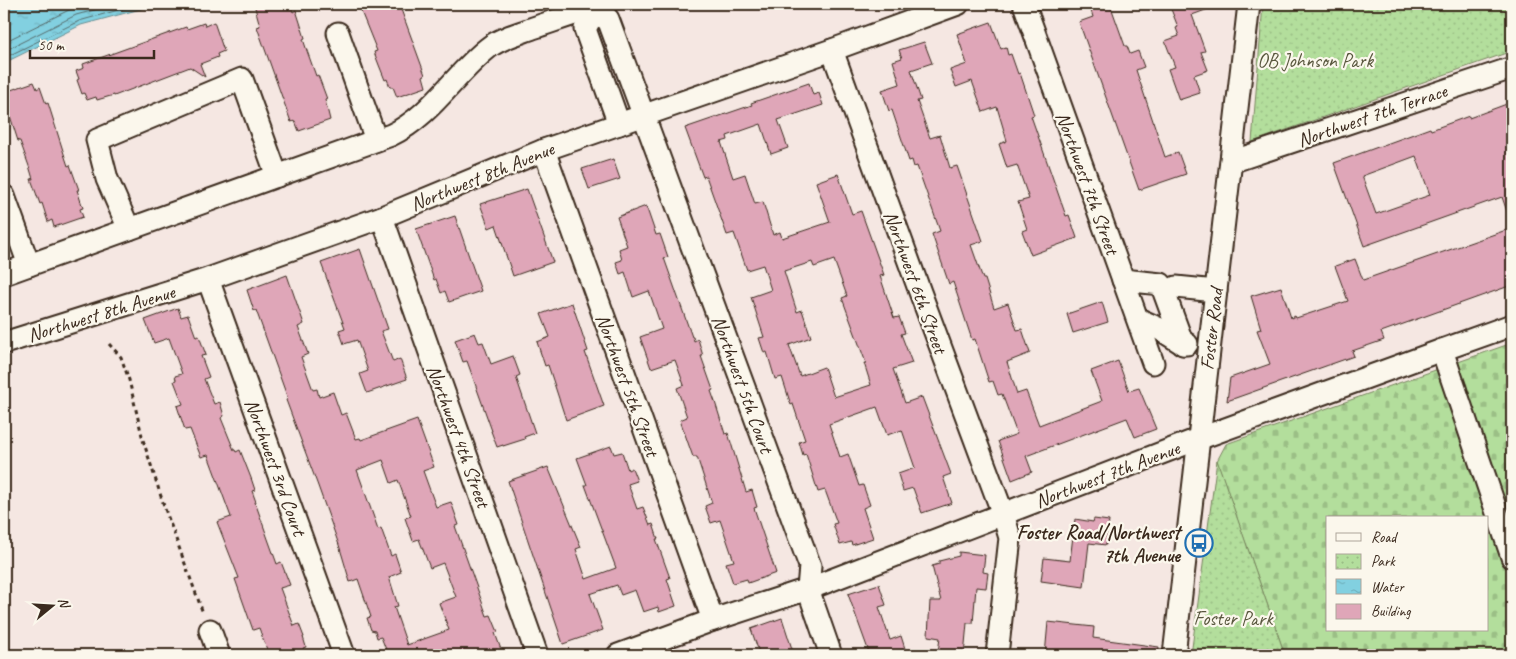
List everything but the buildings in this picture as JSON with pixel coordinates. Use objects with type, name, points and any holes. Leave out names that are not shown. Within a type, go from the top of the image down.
[{"type":"street","name":"Northwest 8th Avenue","points":[[4,343],[208,279],[382,216],[544,150],[958,4]]},
{"type":"street","name":"Northwest 7th Street","points":[[1024,4],[1154,363]]},
{"type":"street","name":"Foster Road","points":[[1174,655],[1249,4]]},
{"type":"street","points":[[4,274],[278,176],[407,127],[490,46],[561,11],[597,9]]},
{"type":"street","points":[[597,9],[585,29],[619,124]]},
{"type":"street","name":"Northwest 5th Court","points":[[597,9],[608,19],[810,566],[808,590],[830,655]]},
{"type":"street","points":[[338,33],[376,140]]},
{"type":"street","name":"Northwest 6th Street","points":[[832,50],[923,302],[1003,514],[1010,538],[997,655]]},
{"type":"street","name":"Northwest 7th Terrace","points":[[1231,162],[1512,68]]},
{"type":"street","points":[[129,229],[108,179],[97,140],[242,78],[278,176]]},
{"type":"street","name":"Northwest 5th Street","points":[[544,150],[712,620]]},
{"type":"street","points":[[4,196],[29,265]]},
{"type":"street","name":"Northwest 4th Street","points":[[382,216],[537,655]]},
{"type":"street","name":"Northwest 3rd Court","points":[[208,279],[344,655]]},
{"type":"street","points":[[1123,280],[1161,284],[1183,344]]},
{"type":"street","points":[[1176,287],[1216,291]]},
{"type":"street","points":[[1138,319],[1158,328],[1183,344],[1209,346]]},
{"type":"street","name":"Northwest 7th Avenue","points":[[618,655],[712,620],[808,590],[1198,439],[1512,325]]},
{"type":"street","points":[[1442,350],[1512,557]]},
{"type":"street","points":[[210,630],[219,655]]},
{"type":"path","points":[[110,344],[121,357],[165,509],[210,630]]},
{"type":"green space","name":"OB Johnson Park","points":[[1263,4],[1512,4],[1512,51],[1252,142]]},
{"type":"green space","points":[[1512,343],[1512,655],[1285,655],[1217,461],[1226,444]]},
{"type":"green space","name":"Foster Park","points":[[1217,460],[1285,655],[1191,655]]},
{"type":"water","points":[[4,4],[159,4],[81,25],[4,63]]},
{"type":"place","name":"Foster Road/Northwest 7th Avenue","points":[[1199,543]]}]
